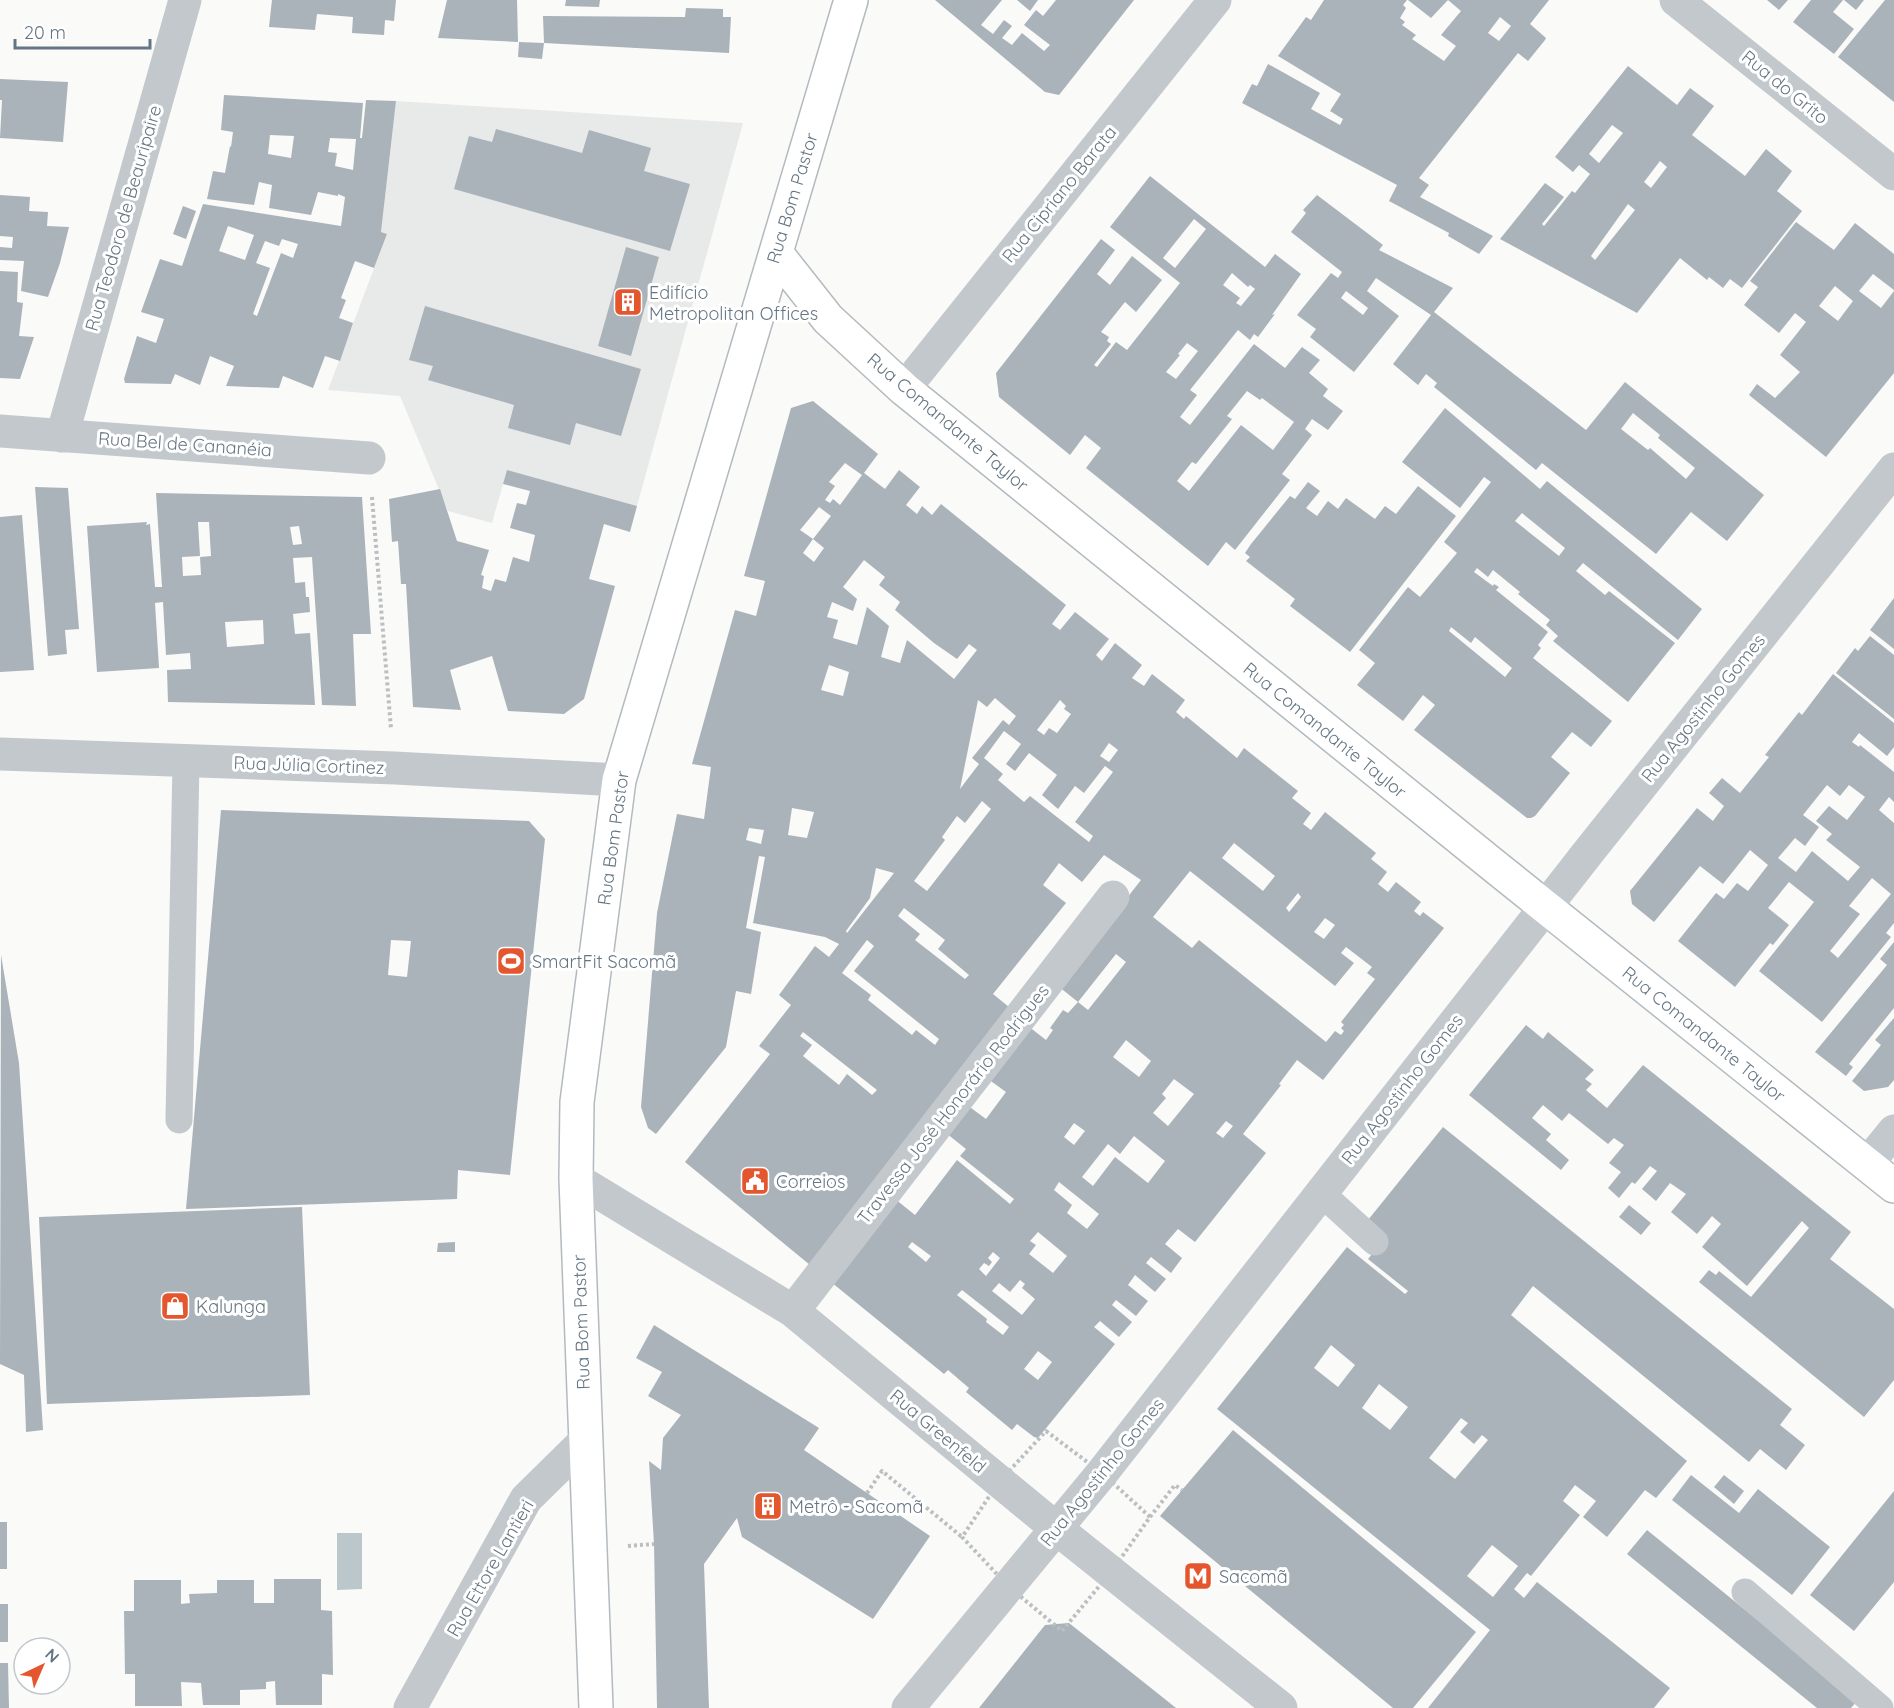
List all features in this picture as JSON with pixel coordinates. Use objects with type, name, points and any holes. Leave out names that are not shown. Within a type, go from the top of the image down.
[{"type":"main road","name":"Rua Bom Pastor","points":[[596,1708],[576,1179],[578,1102],[619,780],[851,0]]},
{"type":"main road","name":"Rua Comandante Taylor","points":[[776,253],[828,319],[904,388],[1545,907],[1894,1186]]},
{"type":"street","name":"Rua Teodoro de Beauripaire","points":[[62,436],[184,0]]},
{"type":"street","name":"Rua Cipriano Barata","points":[[904,388],[1215,0]]},
{"type":"street","name":"Rua do Grito","points":[[1676,0],[1894,174]]},
{"type":"street","name":"Rua Bel de Cananéia","points":[[0,431],[369,458]]},
{"type":"street","name":"Rua Agostinho Gomes","points":[[908,1708],[1057,1529],[1545,907],[1894,470]]},
{"type":"street","name":"Rua Júlia Cortinez","points":[[0,754],[395,768],[619,780]]},
{"type":"street","name":"Travessa José Honorário Rodrigues","points":[[793,1311],[1113,897]]},
{"type":"street","points":[[1867,1164],[1894,1131]]},
{"type":"street","name":"Rua Greenfeld","points":[[576,1179],[793,1311],[1057,1529],[1281,1708]]},
{"type":"street","name":"Rua Ettore Lantieri","points":[[410,1708],[526,1499],[585,1441]]},
{"type":"lane","points":[[179,1120],[186,761]]},
{"type":"lane","points":[[1321,1193],[1374,1242]]},
{"type":"lane","points":[[1745,1592],[1880,1708]]},
{"type":"path","points":[[369,458],[395,768]]},
{"type":"path","points":[[867,1494],[882,1471],[962,1537]]},
{"type":"path","points":[[1150,1517],[1175,1485],[1182,1490]]},
{"type":"path","points":[[620,1546],[654,1544]]},
{"type":"shaded area","points":[[396,101],[743,123],[637,506],[507,470],[492,523],[448,511],[400,396],[328,390],[387,234],[381,232]]},
{"type":"shaded area","points":[[337,1533],[362,1533],[362,1589],[337,1590]]},
{"type":"building","points":[[272,0],[396,0],[394,21],[385,20],[384,35],[352,33],[353,17],[317,14],[315,30],[269,27]]},
{"type":"building","points":[[447,0],[517,0],[518,42],[438,38]]},
{"type":"building","points":[[566,0],[600,0],[599,7],[565,6]]},
{"type":"building","points":[[935,0],[1002,0],[981,25],[993,34],[1004,20],[1012,26],[1002,38],[1012,45],[1022,33],[1044,51],[1050,45],[1024,25],[1036,10],[1043,16],[1056,0],[1134,0],[1059,95],[1045,92]]},
{"type":"building","points":[[1017,0],[1038,0],[1030,11]]},
{"type":"building","points":[[1324,0],[1407,0],[1403,5],[1406,8],[1400,18],[1405,22],[1402,25],[1416,35],[1412,39],[1444,61],[1456,46],[1441,35],[1461,11],[1448,0],[1549,0],[1530,24],[1546,38],[1545,40],[1528,61],[1518,53],[1419,178],[1429,185],[1420,197],[1493,236],[1479,254],[1448,236],[1449,233],[1389,201],[1397,185],[1242,103],[1252,84],[1257,86],[1268,64],[1320,93],[1311,109],[1340,125],[1343,119],[1330,111],[1341,94],[1278,56],[1306,17],[1311,20]],"holes":[[[1500,17],[1511,26],[1499,41],[1488,33]]]},
{"type":"building","points":[[1408,0],[1448,0],[1431,18]]},
{"type":"building","points":[[1767,0],[1788,0],[1779,10]]},
{"type":"building","points":[[1811,0],[1843,0],[1833,12],[1854,29],[1834,54],[1793,22]]},
{"type":"building","points":[[1844,0],[1864,0],[1856,10]]},
{"type":"building","points":[[1885,0],[1894,0],[1894,102],[1838,57]]},
{"type":"building","points":[[686,8],[723,9],[723,17],[731,17],[729,53],[544,43],[543,16],[685,17]]},
{"type":"building","points":[[519,42],[544,43],[542,59],[518,57]]},
{"type":"building","points":[[1628,66],[1677,105],[1690,88],[1714,106],[1692,135],[1745,176],[1766,149],[1792,171],[1777,191],[1802,211],[1742,288],[1730,279],[1723,288],[1709,277],[1707,280],[1680,258],[1637,313],[1500,239],[1545,183],[1564,197],[1542,224],[1544,226],[1572,191],[1575,193],[1590,174],[1579,165],[1573,172],[1555,157]],"holes":[[[1612,125],[1623,133],[1599,163],[1589,154]],[[1660,161],[1667,167],[1651,188],[1644,182]],[[1628,204],[1635,210],[1595,260],[1591,256]]]},
{"type":"building","points":[[0,79],[68,82],[63,142],[0,138],[2,100],[0,100]]},
{"type":"building","points":[[224,95],[363,103],[360,138],[362,138],[366,100],[396,101],[381,232],[387,234],[374,268],[355,261],[341,298],[346,300],[339,318],[353,323],[340,361],[325,356],[313,388],[283,376],[279,388],[226,386],[234,366],[210,356],[200,385],[175,374],[171,384],[125,383],[124,379],[137,336],[156,343],[164,319],[141,312],[160,259],[182,266],[203,204],[341,226],[345,197],[338,194],[338,196],[318,192],[311,215],[269,208],[272,185],[259,182],[254,205],[207,199],[213,171],[225,173],[231,147],[233,132],[221,130]],"holes":[[[270,135],[294,136],[291,158],[268,154]],[[330,138],[356,139],[353,170],[335,166],[337,153],[328,152]],[[228,226],[254,235],[245,260],[219,251]],[[282,239],[298,244],[293,258],[281,253],[257,316],[253,314],[270,268],[256,263],[265,241],[279,246]]]},
{"type":"building","points":[[496,129],[582,153],[589,130],[651,148],[644,171],[690,184],[670,251],[454,189],[469,136],[492,142]]},
{"type":"building","points":[[1150,176],[1265,267],[1275,254],[1301,274],[1258,337],[1254,334],[1250,340],[1238,330],[1190,390],[1197,395],[1180,417],[1190,425],[1254,344],[1285,368],[1302,347],[1320,360],[1309,373],[1328,389],[1323,396],[1343,411],[1328,430],[1312,419],[1305,429],[1312,435],[1282,474],[1290,480],[1235,550],[1226,542],[1208,566],[1086,468],[1101,448],[1085,435],[1070,455],[999,397],[996,373],[1101,239],[1115,250],[1097,274],[1110,285],[1132,256],[1162,280],[1136,312],[1125,302],[1101,332],[1109,337],[1107,341],[1111,344],[1094,365],[1097,367],[1116,342],[1127,350],[1180,283],[1110,227]],"holes":[[[1194,219],[1206,229],[1175,268],[1163,258]],[[1232,273],[1248,287],[1250,285],[1255,289],[1241,306],[1236,303],[1240,298],[1223,285]],[[1187,343],[1198,351],[1176,379],[1166,372],[1180,355],[1178,354]],[[1247,391],[1260,400],[1262,398],[1294,422],[1273,450],[1241,425],[1189,491],[1177,481],[1192,462],[1196,464],[1232,419],[1227,416]]]},
{"type":"building","points":[[0,195],[30,197],[29,211],[48,212],[47,226],[69,227],[48,297],[21,291],[24,261],[0,260],[0,247],[12,248],[13,237],[0,236]]},
{"type":"building","points":[[1317,195],[1383,245],[1379,250],[1453,288],[1434,312],[1586,430],[1625,382],[1764,495],[1727,541],[1691,512],[1656,554],[1542,463],[1536,470],[1434,387],[1437,383],[1426,374],[1418,385],[1393,364],[1431,315],[1376,278],[1367,291],[1399,316],[1354,372],[1310,337],[1316,329],[1297,315],[1331,273],[1338,278],[1342,272],[1291,232],[1306,213],[1303,210]],"holes":[[[1346,291],[1368,308],[1363,315],[1341,298]],[[1633,413],[1660,435],[1658,438],[1695,468],[1686,479],[1650,448],[1648,450],[1621,429]]]},
{"type":"building","points":[[183,206],[196,211],[186,239],[173,234]]},
{"type":"building","points":[[1796,222],[1834,250],[1855,223],[1894,254],[1894,290],[1873,274],[1859,291],[1881,308],[1894,291],[1894,373],[1826,457],[1749,395],[1757,384],[1775,398],[1800,372],[1780,355],[1806,322],[1795,313],[1779,333],[1744,305],[1758,287],[1750,281]],"holes":[[[1835,286],[1853,301],[1838,321],[1819,306]]]},
{"type":"building","name":"Edifício Metropolitan Offices","points":[[626,247],[659,257],[631,356],[598,346]]},
{"type":"building","points":[[0,271],[18,272],[17,302],[23,303],[19,336],[34,337],[20,379],[0,378]]},
{"type":"building","points":[[425,306],[641,369],[621,436],[576,423],[570,445],[508,428],[514,405],[428,380],[433,366],[409,360]]},
{"type":"building","points":[[813,401],[878,454],[864,473],[885,489],[899,470],[920,487],[906,505],[917,514],[922,506],[932,515],[941,504],[1066,605],[1052,624],[1060,630],[1075,612],[1109,639],[1096,655],[1102,661],[1115,643],[1142,665],[1132,678],[1144,686],[1152,674],[1185,700],[1176,712],[1184,719],[1186,716],[1237,758],[1244,748],[1298,791],[1292,798],[1311,813],[1303,824],[1311,830],[1325,812],[1350,832],[1376,853],[1371,859],[1387,872],[1378,884],[1388,892],[1396,882],[1421,902],[1414,911],[1420,916],[1423,912],[1444,928],[1323,1080],[1297,1060],[1279,1084],[1281,1085],[1243,1134],[1266,1153],[1195,1242],[1178,1229],[1165,1244],[1182,1258],[1171,1273],[1151,1257],[1146,1263],[1166,1279],[1155,1292],[1135,1275],[1128,1285],[1148,1301],[1136,1316],[1116,1300],[1112,1305],[1132,1322],[1119,1337],[1100,1321],[1094,1327],[1115,1344],[1038,1438],[1017,1424],[1012,1430],[966,1392],[969,1388],[948,1370],[944,1374],[831,1282],[895,1199],[915,1215],[957,1160],[1010,1204],[1014,1199],[960,1156],[966,1149],[946,1133],[967,1105],[986,1119],[1006,1092],[988,1079],[1028,1026],[1046,1040],[1053,1030],[1050,1028],[1063,1010],[1068,1013],[1078,1002],[1058,986],[1141,880],[1104,855],[1082,882],[1059,863],[1043,885],[1066,903],[993,994],[1009,1007],[810,1265],[685,1162],[770,1054],[759,1046],[791,1005],[779,995],[815,946],[829,957],[839,944],[825,937],[753,923],[765,857],[759,856],[746,928],[761,932],[751,994],[736,991],[726,1047],[656,1134],[648,1128],[641,1107],[657,913],[677,814],[704,819],[711,767],[692,764],[735,610],[756,616],[765,581],[744,576],[791,408]],"holes":[[[845,463],[862,475],[840,505],[833,499],[830,503],[825,500],[835,486],[829,482]],[[819,507],[831,516],[813,539],[800,530]],[[813,539],[824,548],[814,562],[803,553]],[[864,560],[885,577],[879,585],[900,602],[895,610],[934,643],[957,659],[969,644],[977,650],[954,679],[907,640],[900,663],[881,657],[889,626],[867,607],[857,645],[833,638],[838,620],[827,617],[832,602],[853,611],[857,599],[843,587]],[[829,665],[849,672],[843,696],[821,690]],[[995,698],[1016,716],[1009,725],[1003,720],[972,758],[979,764],[960,789],[978,700],[987,707]],[[1060,700],[1066,706],[1064,709],[1071,714],[1057,733],[1049,728],[1044,735],[1037,730]],[[1004,731],[1021,744],[1006,764],[1015,771],[1029,753],[1057,775],[1042,795],[1058,809],[1075,786],[1084,793],[1105,766],[1113,772],[1075,822],[1093,836],[1089,842],[1030,796],[1024,802],[998,780],[1003,774],[984,758]],[[1109,743],[1118,750],[1109,762],[1100,756]],[[982,801],[991,809],[927,891],[914,881],[945,840],[942,837],[957,816],[965,823]],[[792,808],[814,812],[807,838],[788,835]],[[749,828],[764,830],[761,844],[746,840]],[[1234,843],[1275,876],[1263,891],[1222,858]],[[876,868],[894,873],[847,933],[846,931],[870,898]],[[1190,871],[1335,986],[1354,963],[1341,953],[1346,947],[1372,967],[1367,973],[1375,979],[1341,1022],[1344,1025],[1341,1028],[1344,1031],[1341,1035],[1335,1031],[1326,1042],[1199,940],[1192,948],[1153,917]],[[1298,893],[1301,897],[1289,912],[1286,908]],[[904,908],[945,940],[938,949],[969,975],[965,979],[915,940],[920,934],[898,916]],[[1325,918],[1335,925],[1324,939],[1314,932]],[[867,940],[874,946],[854,971],[939,1039],[935,1045],[916,1030],[912,1035],[868,1000],[871,995],[842,973]],[[1116,954],[1126,962],[1088,1010],[1078,1002]],[[803,1032],[877,1090],[872,1095],[847,1074],[839,1085],[803,1056],[812,1045],[800,1036]],[[1126,1040],[1151,1061],[1139,1077],[1113,1057]],[[1174,1079],[1194,1094],[1168,1126],[1153,1113],[1166,1098],[1162,1094]],[[1226,1121],[1233,1126],[1223,1138],[1216,1133]],[[1074,1123],[1085,1131],[1074,1145],[1064,1137]],[[1134,1136],[1165,1161],[1148,1183],[1115,1157],[1093,1186],[1082,1177],[1108,1144],[1120,1154]],[[1059,1182],[1099,1214],[1087,1229],[1067,1213],[1072,1205],[1054,1190]],[[1038,1232],[1067,1256],[1053,1273],[1029,1254],[1036,1245],[1030,1241]],[[912,1242],[931,1256],[926,1262],[908,1247]],[[993,1252],[1000,1258],[986,1276],[979,1269],[984,1263],[989,1266],[992,1262],[988,1258]],[[1020,1280],[1025,1284],[1022,1288],[1035,1299],[1022,1315],[992,1291],[999,1283],[1010,1292]],[[962,1290],[1009,1327],[1003,1335],[986,1322],[987,1319],[957,1295]],[[1038,1351],[1052,1362],[1038,1380],[1024,1369]]]},
{"type":"building","points":[[1445,408],[1540,489],[1547,481],[1702,609],[1678,640],[1583,563],[1576,571],[1605,595],[1609,591],[1675,643],[1628,702],[1553,641],[1558,636],[1546,625],[1550,620],[1518,594],[1520,592],[1493,570],[1488,577],[1477,568],[1474,572],[1493,586],[1494,584],[1499,587],[1496,590],[1548,632],[1538,645],[1541,648],[1533,658],[1612,721],[1591,747],[1572,732],[1551,757],[1570,773],[1531,818],[1527,818],[1414,730],[1435,705],[1423,695],[1403,721],[1357,685],[1375,663],[1359,650],[1408,587],[1420,597],[1457,553],[1444,542],[1491,482],[1484,477],[1460,508],[1402,462]],"holes":[[[1522,513],[1565,548],[1559,556],[1515,521]],[[1451,627],[1471,643],[1475,637],[1512,668],[1505,677],[1449,631]]]},
{"type":"building","points":[[507,470],[637,506],[630,532],[604,524],[589,579],[615,586],[584,699],[564,714],[508,711],[492,656],[450,670],[461,710],[413,707],[406,584],[401,584],[398,541],[392,542],[389,499],[440,489],[457,541],[489,550],[481,575],[484,576],[482,588],[491,591],[495,579],[506,582],[513,557],[529,562],[535,535],[510,528],[517,503],[526,505],[530,491],[503,484]]},
{"type":"building","points":[[1308,482],[1320,491],[1306,508],[1317,516],[1328,501],[1338,509],[1346,498],[1375,519],[1385,506],[1396,514],[1418,486],[1456,516],[1350,652],[1290,606],[1295,599],[1246,561],[1250,557],[1245,553],[1251,544],[1290,496],[1295,499]]},
{"type":"building","points":[[35,487],[68,488],[79,629],[65,630],[67,654],[48,656]]},
{"type":"building","points":[[156,493],[362,497],[371,634],[353,634],[356,706],[322,705],[312,557],[293,558],[295,583],[305,582],[310,612],[293,614],[295,634],[310,633],[315,705],[168,702],[167,670],[191,669],[190,653],[166,655],[163,602],[155,603],[159,668],[97,672],[87,526],[147,522],[146,525],[150,524],[155,587],[162,587]],"holes":[[[198,522],[209,522],[211,556],[200,557],[201,575],[183,576],[182,557],[200,556]],[[299,526],[302,544],[293,545],[290,527]],[[263,620],[264,644],[227,647],[225,622]]]},
{"type":"building","points":[[22,515],[34,670],[0,672],[0,517]]},
{"type":"building","points":[[1894,598],[1894,649],[1870,630]]},
{"type":"building","points":[[1870,636],[1894,655],[1894,719],[1836,673],[1855,648],[1858,651]]},
{"type":"building","points":[[1833,674],[1894,723],[1894,747],[1887,756],[1859,733],[1852,742],[1859,747],[1860,745],[1894,772],[1894,802],[1889,797],[1879,810],[1894,823],[1894,923],[1886,933],[1891,937],[1822,1022],[1759,971],[1814,902],[1789,882],[1768,908],[1789,925],[1773,945],[1770,943],[1735,987],[1678,941],[1716,893],[1724,899],[1737,883],[1748,891],[1768,865],[1750,850],[1723,884],[1700,866],[1654,922],[1632,904],[1630,891],[1697,808],[1713,821],[1724,806],[1709,793],[1722,778],[1740,793],[1769,757],[1765,755],[1799,712],[1802,715]],"holes":[[[1827,785],[1840,796],[1849,785],[1865,797],[1847,820],[1829,806],[1816,821],[1832,834],[1826,840],[1860,867],[1848,881],[1812,851],[1796,872],[1778,858],[1795,838],[1805,846],[1819,827],[1803,815]],[[1872,878],[1891,894],[1838,958],[1830,951],[1860,914],[1849,906]]]},
{"type":"building","points":[[221,810],[529,821],[545,839],[510,1175],[458,1170],[457,1199],[186,1209]],"holes":[[[391,940],[411,941],[407,977],[388,975]]]},
{"type":"building","points":[[1894,942],[1894,1008],[1849,1064],[1853,1067],[1846,1076],[1815,1052],[1887,965],[1880,959]]},
{"type":"building","points":[[1,955],[19,1063],[43,1430],[26,1432],[24,1375],[0,1364]]},
{"type":"building","points":[[1894,1018],[1894,1080],[1888,1087],[1864,1091],[1852,1081],[1881,1045],[1875,1040]]},
{"type":"building","points":[[1526,1025],[1543,1039],[1548,1032],[1594,1070],[1585,1079],[1592,1084],[1586,1090],[1607,1108],[1643,1065],[1851,1232],[1830,1259],[1894,1309],[1894,1380],[1864,1417],[1699,1282],[1709,1270],[1716,1275],[1719,1271],[1751,1297],[1809,1228],[1802,1221],[1747,1286],[1702,1247],[1721,1224],[1712,1216],[1697,1234],[1671,1212],[1686,1194],[1670,1183],[1656,1201],[1642,1189],[1657,1171],[1650,1166],[1619,1198],[1608,1188],[1621,1172],[1609,1163],[1624,1145],[1614,1138],[1608,1144],[1569,1113],[1562,1121],[1543,1105],[1532,1118],[1551,1134],[1546,1140],[1569,1160],[1561,1170],[1469,1095]]},
{"type":"building","points":[[1443,1127],[1792,1409],[1780,1425],[1805,1445],[1786,1470],[1760,1449],[1749,1462],[1533,1286],[1511,1315],[1687,1461],[1656,1498],[1645,1490],[1607,1537],[1583,1517],[1596,1501],[1575,1485],[1563,1501],[1580,1515],[1531,1576],[1527,1573],[1514,1589],[1524,1598],[1537,1582],[1670,1688],[1654,1708],[1428,1708],[1490,1630],[1217,1409],[1347,1247],[1405,1294],[1408,1291],[1368,1259],[1387,1236],[1368,1220]],"holes":[[[1331,1345],[1355,1365],[1338,1387],[1314,1368]],[[1379,1384],[1408,1407],[1390,1430],[1362,1408]],[[1461,1418],[1468,1423],[1460,1432],[1474,1444],[1482,1435],[1488,1440],[1455,1479],[1429,1458]],[[1492,1545],[1518,1566],[1493,1597],[1467,1576]]]},
{"type":"building","points":[[1629,1205],[1651,1223],[1641,1235],[1619,1217]]},
{"type":"building","name":"Kalunga","points":[[302,1207],[310,1395],[47,1404],[39,1217]]},
{"type":"building","points":[[455,1242],[455,1252],[437,1252],[438,1243]]},
{"type":"building","name":"Metrô - Sacomã","points":[[654,1325],[819,1428],[804,1450],[930,1536],[873,1619],[742,1537],[737,1518],[704,1564],[709,1708],[657,1708],[654,1544],[649,1461],[661,1470],[663,1438],[681,1415],[648,1396],[662,1372],[636,1358]]},
{"type":"building","points":[[1233,1430],[1476,1632],[1413,1708],[1393,1708],[1160,1516]]},
{"type":"building","points":[[1691,1475],[1739,1513],[1758,1489],[1830,1547],[1792,1595],[1672,1500]]},
{"type":"building","points":[[1724,1475],[1744,1491],[1734,1504],[1714,1487]]},
{"type":"building","points":[[1894,1491],[1894,1582],[1854,1631],[1810,1595]]},
{"type":"building","points":[[0,1522],[7,1522],[7,1569],[0,1569]]},
{"type":"building","points":[[1647,1530],[1857,1701],[1851,1708],[1817,1708],[1627,1554]]},
{"type":"building","points":[[274,1579],[321,1579],[321,1610],[332,1611],[333,1675],[322,1674],[322,1705],[276,1705],[275,1681],[266,1682],[266,1689],[240,1690],[240,1705],[203,1705],[201,1683],[181,1682],[182,1706],[135,1706],[135,1674],[125,1674],[124,1611],[134,1611],[134,1580],[181,1580],[181,1604],[190,1603],[189,1594],[217,1593],[217,1580],[254,1580],[254,1603],[274,1603]]},
{"type":"building","points":[[0,1604],[8,1604],[8,1642],[0,1642]]},
{"type":"building","points":[[1069,1623],[1176,1708],[979,1708],[1045,1625]]},
{"type":"building","points":[[0,1663],[8,1663],[9,1708],[0,1708]]},
{"type":"place","name":"Edifício Metropolitan Offices","points":[[628,302]]},
{"type":"place","name":"SmartFit Sacomã","points":[[511,961]]},
{"type":"place","name":"Correios","points":[[755,1181]]},
{"type":"place","name":"Kalunga","points":[[175,1306]]},
{"type":"place","name":"Metrô - Sacomã","points":[[768,1506]]},
{"type":"place","name":"Sacomã","points":[[1198,1576]]}]
